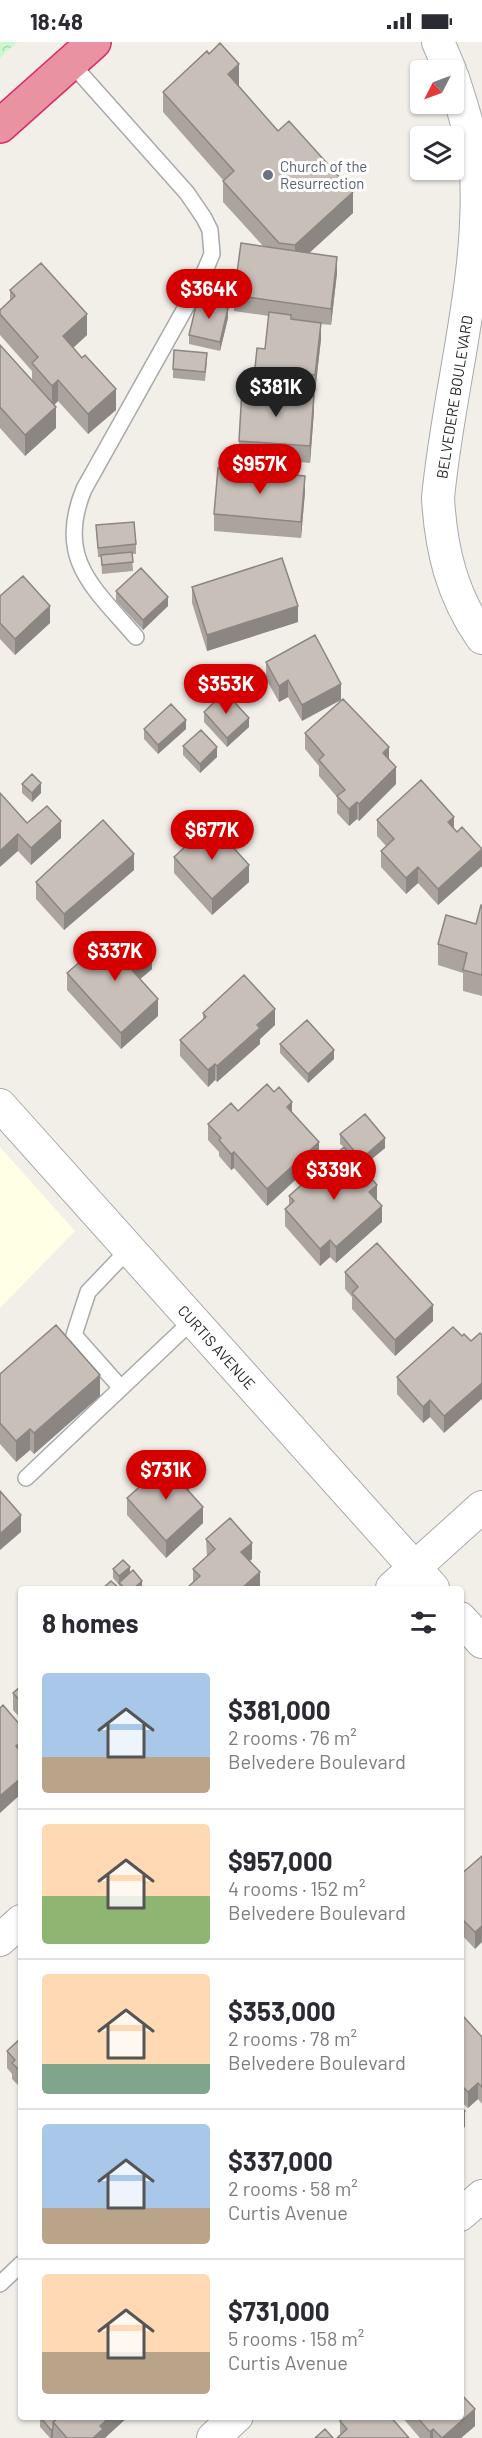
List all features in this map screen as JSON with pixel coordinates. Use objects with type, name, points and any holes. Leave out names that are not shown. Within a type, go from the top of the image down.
[{"type":"highway","points":[[0,126],[83,52]]},
{"type":"street","points":[[438,42],[446,60]]},
{"type":"street","name":"BELVEDERE BOULEVARD","points":[[463,114],[476,172],[478,234],[438,498],[440,532],[448,568],[467,617],[482,638]]},
{"type":"street","name":"CURTIS AVENUE","points":[[0,1105],[424,1578]]},
{"type":"street","points":[[398,1586],[424,1578],[482,1507]]},
{"type":"street","points":[[464,1622],[482,1642]]},
{"type":"street","points":[[0,1940],[18,1924]]},
{"type":"street","points":[[464,2212],[482,2196]]},
{"type":"street","points":[[213,2438],[233,2420]]},
{"type":"lane","points":[[83,52],[187,193],[204,218],[212,241],[212,254],[201,280],[84,489],[76,512],[74,543],[85,577],[136,637]]},
{"type":"lane","points":[[121,1388],[74,1335],[88,1292],[129,1249]]},
{"type":"lane","points":[[26,1478],[193,1320]]},
{"type":"lane","points":[[0,2284],[18,2267]]},
{"type":"shaded area","points":[[0,1147],[75,1231],[0,1308]]},
{"type":"green space","points":[[0,42],[17,42],[0,58]]},
{"type":"building","points":[[220,43],[239,64],[228,74],[278,131],[289,121],[353,192],[295,245],[279,243],[223,181],[234,171],[163,92],[207,51],[209,54]]},
{"type":"building","points":[[241,243],[337,257],[331,309],[234,295]]},
{"type":"building","points":[[41,263],[87,314],[63,336],[82,358],[85,355],[116,389],[88,414],[58,380],[52,386],[32,363],[38,357],[0,314],[0,310],[15,296],[10,290]]},
{"type":"building","points":[[198,298],[220,303],[219,306],[228,308],[220,342],[189,335]]},
{"type":"building","points":[[269,312],[291,315],[291,319],[321,323],[315,375],[255,368],[257,348],[265,349]]},
{"type":"building","points":[[0,345],[56,407],[25,435],[0,407]]},
{"type":"building","points":[[174,350],[207,353],[205,372],[173,369]]},
{"type":"building","points":[[242,389],[314,395],[310,446],[239,441]]},
{"type":"building","points":[[218,468],[305,476],[301,522],[214,514]]},
{"type":"building","points":[[134,522],[136,544],[98,548],[96,525]]},
{"type":"building","points":[[132,552],[133,562],[102,565],[101,555]]},
{"type":"building","points":[[282,558],[298,606],[207,635],[192,587]]},
{"type":"building","points":[[141,568],[168,597],[143,620],[116,591]]},
{"type":"building","points":[[23,576],[50,606],[15,639],[0,623],[0,596]]},
{"type":"building","points":[[315,635],[341,684],[302,705],[288,680],[279,686],[266,662]]},
{"type":"building","points":[[225,692],[249,718],[227,738],[204,712]]},
{"type":"building","points":[[343,699],[389,747],[383,753],[396,767],[359,804],[357,802],[349,809],[337,796],[345,790],[319,760],[324,755],[305,733]]},
{"type":"building","points":[[171,704],[186,720],[158,745],[144,729]]},
{"type":"building","points":[[201,730],[217,747],[200,764],[183,746]]},
{"type":"building","points":[[32,774],[41,783],[32,793],[22,784]]},
{"type":"building","points":[[421,780],[454,817],[448,822],[457,832],[462,827],[482,849],[438,889],[418,867],[406,878],[381,851],[394,839],[377,820]]},
{"type":"building","points":[[0,793],[27,823],[47,806],[61,821],[31,848],[18,834],[0,851]]},
{"type":"building","points":[[103,820],[134,854],[64,914],[36,882]]},
{"type":"building","points":[[211,823],[249,865],[212,899],[174,857]]},
{"type":"building","points":[[481,905],[482,975],[463,970],[467,953],[438,944],[446,915],[476,924]]},
{"type":"building","points":[[138,936],[152,952],[132,970],[158,999],[121,1033],[67,973],[105,940],[117,954]]},
{"type":"building","points":[[244,975],[275,1009],[257,1025],[260,1028],[217,1066],[215,1064],[208,1070],[180,1040],[206,1017],[203,1013]]},
{"type":"building","points":[[307,1020],[334,1050],[308,1074],[280,1044]]},
{"type":"building","points":[[267,1084],[274,1092],[279,1087],[292,1102],[287,1107],[319,1142],[267,1189],[234,1152],[231,1154],[208,1124],[231,1103],[238,1111]]},
{"type":"building","points":[[365,1114],[385,1138],[361,1159],[340,1134]]},
{"type":"building","points":[[344,1147],[377,1185],[369,1192],[382,1206],[336,1247],[330,1240],[320,1249],[285,1209],[294,1201],[289,1196]]},
{"type":"building","points":[[377,1243],[433,1305],[395,1340],[352,1293],[358,1287],[345,1272]]},
{"type":"building","points":[[56,1325],[100,1375],[34,1433],[30,1429],[16,1441],[0,1423],[0,1374]]},
{"type":"building","points":[[453,1327],[471,1341],[480,1333],[482,1335],[482,1383],[444,1416],[430,1400],[423,1407],[397,1377]]},
{"type":"building","points":[[173,1464],[189,1482],[184,1486],[203,1507],[166,1541],[127,1498],[163,1466],[167,1470]]},
{"type":"building","points":[[0,1491],[21,1515],[0,1534]]},
{"type":"building","points":[[230,1518],[252,1543],[241,1552],[260,1572],[244,1586],[189,1586],[200,1576],[193,1569],[215,1549],[206,1539]]},
{"type":"building","points":[[123,1560],[130,1567],[119,1576],[113,1569]]},
{"type":"building","points":[[133,1570],[142,1581],[136,1586],[123,1586],[119,1583]]},
{"type":"building","points":[[111,1581],[117,1586],[105,1586]]},
{"type":"building","points":[[18,1689],[18,1699],[13,1693]]},
{"type":"building","points":[[3,1705],[18,1722],[18,1744],[16,1746],[18,1749],[18,1781],[0,1796],[0,1708]]},
{"type":"building","points":[[482,1856],[482,1926],[475,1932],[464,1921],[464,1872]]},
{"type":"building","points":[[464,2017],[482,2037],[482,2087],[478,2083],[468,2092],[464,2088]]},
{"type":"building","points":[[18,2041],[18,2069],[12,2063],[15,2060],[7,2051]]},
{"type":"building","points":[[464,2397],[475,2409],[464,2419]]},
{"type":"building","points":[[43,2420],[56,2420],[51,2430]]},
{"type":"building","points":[[55,2420],[107,2420],[100,2426],[103,2429],[93,2438],[67,2438],[53,2422]]},
{"type":"building","points":[[393,2420],[409,2438],[337,2438],[347,2429],[340,2421]]},
{"type":"building","points":[[420,2420],[462,2420],[442,2438],[433,2429],[430,2432]]},
{"type":"building","points":[[325,2429],[333,2438],[315,2438]]},
{"type":"place","name":"Church of the Resurrection","points":[[268,175]]}]
